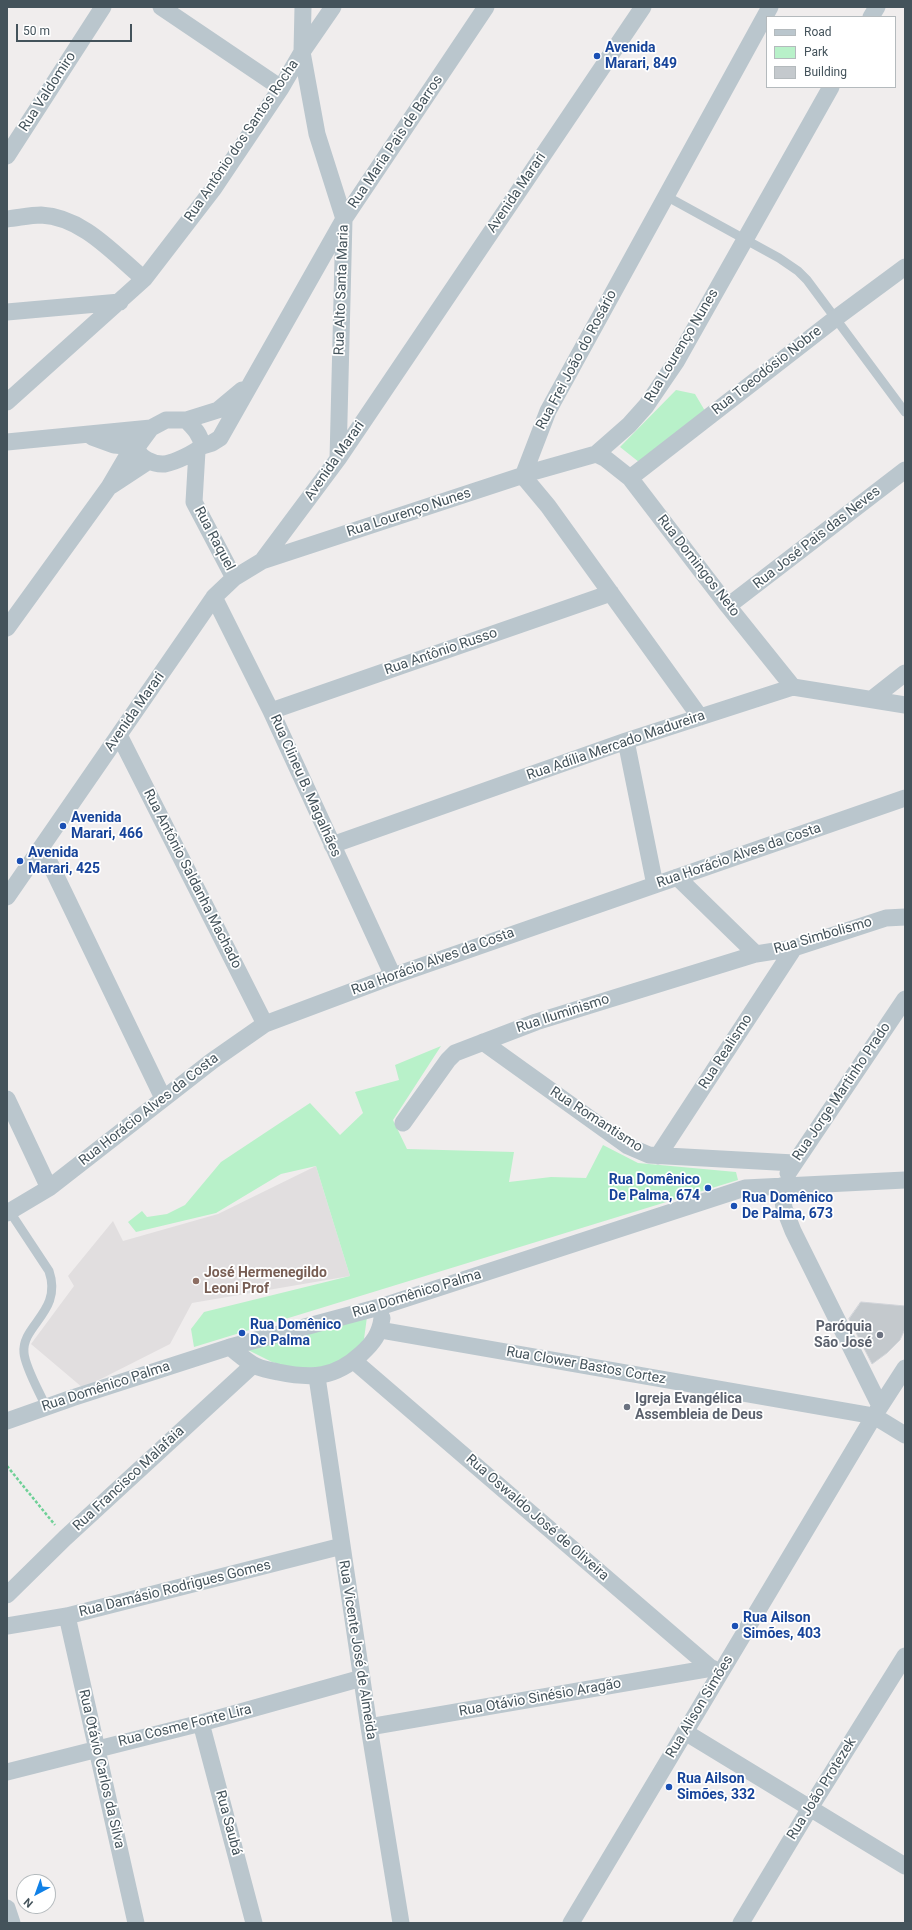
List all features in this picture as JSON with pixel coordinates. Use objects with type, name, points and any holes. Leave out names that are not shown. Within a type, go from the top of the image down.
[{"type":"street","name":"Rua Valdomiro","points":[[7,156],[103,7]]},
{"type":"street","points":[[161,7],[281,88]]},
{"type":"street","name":"Rua Alto Santa Maria","points":[[303,7],[302,52],[317,134],[344,219],[338,459]]},
{"type":"street","name":"Rua Antônio dos Santos Rocha","points":[[7,402],[144,280],[214,188],[281,88],[302,52],[334,7]]},
{"type":"street","name":"Rua Maria Pais de Barros","points":[[141,453],[164,464],[220,438],[344,219],[486,7]]},
{"type":"street","name":"Avenida Marari","points":[[7,897],[214,597],[234,578],[262,561],[338,459],[643,7]]},
{"type":"street","name":"Rua Frei João do Rosário","points":[[523,476],[548,411],[770,7]]},
{"type":"street","points":[[872,16],[877,7]]},
{"type":"street","name":"Rua Lourenço Nunes","points":[[262,561],[536,471],[596,454],[629,425],[646,406],[676,362],[830,88]]},
{"type":"street","points":[[7,219],[40,215],[70,222],[96,238],[144,280]]},
{"type":"street","name":"Rua Toeodósio Nobre","points":[[630,478],[836,318],[905,267]]},
{"type":"street","points":[[7,312],[120,302]]},
{"type":"street","name":"Rua Maria Pais de Barros","points":[[151,428],[166,420],[186,420],[218,410],[250,383]]},
{"type":"street","points":[[186,420],[202,439],[199,448]]},
{"type":"street","points":[[7,442],[151,428],[141,453],[109,487],[7,628]]},
{"type":"street","points":[[86,435],[141,453]]},
{"type":"street","name":"Rua Raquel","points":[[199,448],[194,502],[234,578]]},
{"type":"street","name":"Rua Domingos Neto","points":[[596,454],[606,459],[630,478],[728,606],[793,687]]},
{"type":"street","name":"Rua José Pais das Neves","points":[[728,606],[905,470]]},
{"type":"street","points":[[523,476],[548,506],[700,717]]},
{"type":"street","name":"Rua Antônio Russo","points":[[271,711],[611,593]]},
{"type":"street","name":"Rua Clineu B. Magalhães","points":[[214,597],[271,711],[394,976]]},
{"type":"street","points":[[872,699],[905,674]]},
{"type":"street","name":"Rua Adília Mercado Madureira","points":[[332,845],[626,741],[793,687],[905,705]]},
{"type":"street","name":"Rua Antônio Saldanha Machado","points":[[119,735],[265,1024]]},
{"type":"street","points":[[626,741],[655,885]]},
{"type":"street","name":"Rua Horácio Alves da Costa","points":[[8,1212],[49,1188],[163,1098],[265,1024],[394,976],[905,798]]},
{"type":"street","points":[[42,847],[163,1098]]},
{"type":"street","name":"Rua Simbolismo","points":[[677,877],[756,954],[794,948],[886,918],[905,917]]},
{"type":"street","name":"Rua Realismo","points":[[658,1156],[794,948]]},
{"type":"street","name":"Rua Iluminismo","points":[[403,1123],[448,1060],[455,1053],[592,1004],[756,954]]},
{"type":"street","name":"Rua Jorge Martinho Prado","points":[[781,1186],[794,1163],[905,999]]},
{"type":"street","name":"Rua Romantismo","points":[[483,1042],[628,1146],[649,1155],[794,1163]]},
{"type":"street","points":[[7,1099],[49,1188]]},
{"type":"street","points":[[877,1411],[793,1231],[784,1208],[781,1186],[905,1180]]},
{"type":"street","name":"Rua Domênico Palma","points":[[7,1421],[230,1347],[383,1306],[744,1188],[781,1186]]},
{"type":"street","points":[[230,1347],[253,1365],[290,1374],[317,1377],[338,1371],[368,1348],[380,1330],[383,1306]]},
{"type":"street","name":"Rua Clower Bastos Cortez","points":[[380,1330],[877,1411],[905,1435]]},
{"type":"street","name":"Rua Oswaldo José de Oliveira","points":[[354,1360],[716,1671]]},
{"type":"street","name":"Rua Francisco Malafaia","points":[[7,1595],[65,1538],[253,1365]]},
{"type":"street","name":"Rua Alison Simões","points":[[571,1923],[685,1732],[716,1671],[905,1368]]},
{"type":"street","name":"Rua Vicente José de Almeida","points":[[317,1377],[369,1727],[401,1923]]},
{"type":"street","name":"Rua Damásio Rodrigues Gomes","points":[[7,1626],[67,1616],[342,1546]]},
{"type":"street","name":"Rua Otávio Carlos da Silva","points":[[67,1616],[136,1923]]},
{"type":"street","name":"Rua João Protezek","points":[[741,1923],[810,1808],[905,1656]]},
{"type":"street","name":"Rua Otávio Sinésio Aragão","points":[[369,1727],[716,1671]]},
{"type":"street","name":"Rua Cosme Fonte Lira","points":[[7,1772],[96,1748],[201,1723],[362,1678]]},
{"type":"street","name":"Rua Saubá","points":[[201,1723],[254,1923]]},
{"type":"street","points":[[685,1732],[905,1866]]},
{"type":"lane","points":[[666,196],[745,238],[798,271],[807,280],[836,318],[905,412]]},
{"type":"lane","points":[[8,1212],[49,1271],[51,1279],[51,1297],[48,1305],[26,1340],[24,1353],[46,1407]]},
{"type":"path","points":[[7,1466],[65,1538]]},
{"type":"shaded area","name":"José Hermenegildo Leoni Prof","points":[[316,1166],[350,1276],[192,1303],[170,1344],[83,1388],[31,1344],[74,1286],[68,1276],[113,1221],[123,1241],[218,1214]]},
{"type":"green space","points":[[676,390],[695,394],[711,421],[649,470],[620,447]]},
{"type":"green space","points":[[441,1046],[393,1120],[407,1149],[514,1152],[509,1182],[551,1177],[586,1178],[603,1145],[638,1163],[736,1172],[738,1180],[194,1347],[191,1329],[204,1312],[350,1276],[316,1166],[281,1174],[216,1213],[136,1232],[128,1222],[142,1211],[147,1217],[167,1214],[185,1205],[221,1162],[310,1103],[340,1135],[363,1113],[355,1092],[399,1080],[395,1065]]},
{"type":"green space","points":[[367,1317],[364,1339],[356,1351],[332,1366],[296,1369],[272,1362],[248,1350]]},
{"type":"building","name":"Paróquia São José","points":[[861,1302],[905,1306],[905,1329],[900,1340],[887,1353],[872,1364],[849,1319]]},
{"type":"place","name":"Avenida Marari, 849","points":[[597,56]]},
{"type":"place","name":"Avenida Marari, 466","points":[[63,826]]},
{"type":"place","name":"Avenida Marari, 425","points":[[20,861]]},
{"type":"place","name":"Rua Domênico De Palma, 674","points":[[708,1188]]},
{"type":"place","name":"Rua Domênico De Palma, 673","points":[[734,1206]]},
{"type":"place","name":"José Hermenegildo Leoni Prof","points":[[196,1281]]},
{"type":"place","name":"Rua Domênico De Palma","points":[[242,1333]]},
{"type":"place","name":"Paróquia São José","points":[[880,1335]]},
{"type":"place","name":"Igreja Evangélica Assembleia de Deus","points":[[627,1407]]},
{"type":"place","name":"Rua Ailson Simões, 403","points":[[735,1626]]},
{"type":"place","name":"Rua Ailson Simões, 332","points":[[669,1787]]}]
